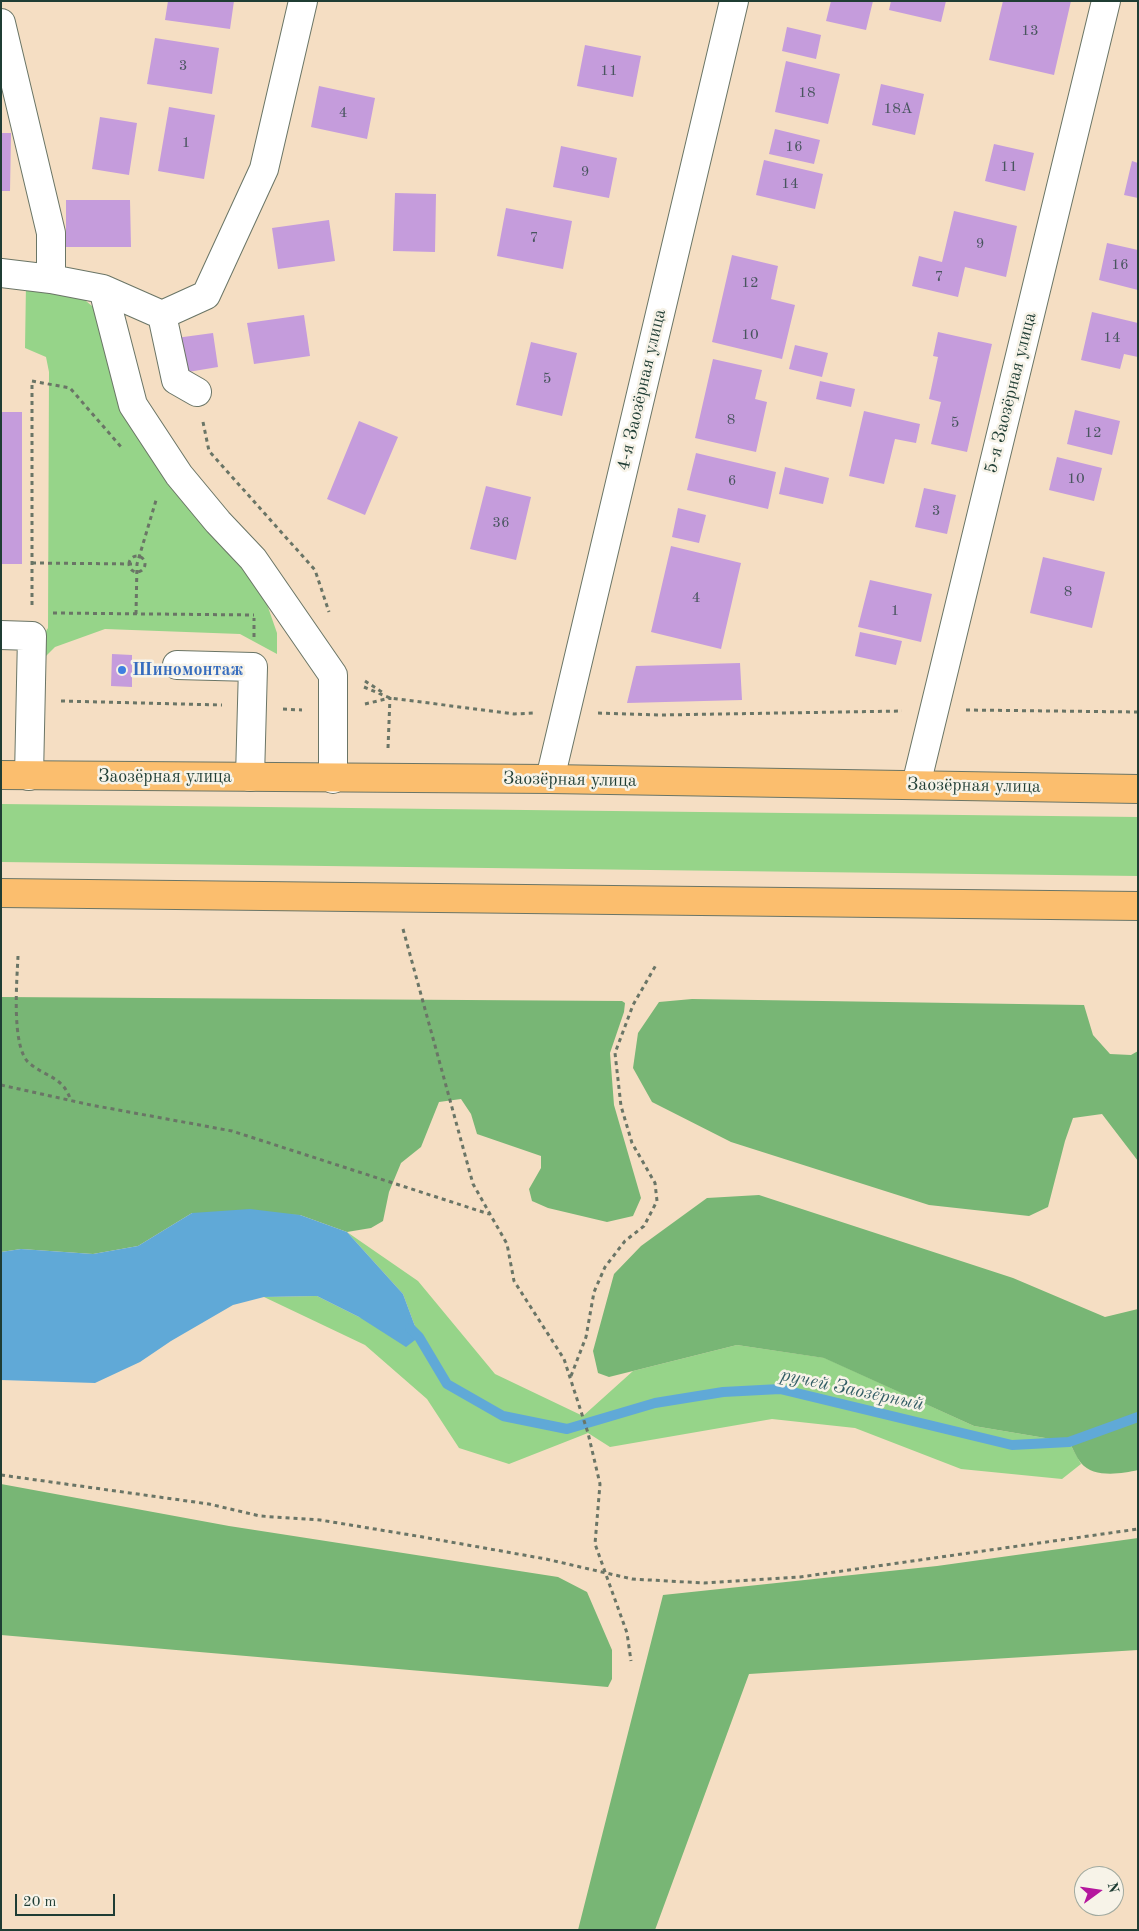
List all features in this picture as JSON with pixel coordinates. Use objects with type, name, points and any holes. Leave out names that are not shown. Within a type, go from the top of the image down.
[{"type":"main road","name":"Заозёрная улица","points":[[1,775],[333,779],[550,779],[1138,789]]},
{"type":"main road","points":[[1,892],[1138,906]]},
{"type":"street","points":[[1,273],[51,279],[103,289],[162,315],[206,295],[264,169],[303,1]]},
{"type":"street","name":"4-я Заозёрная улица","points":[[550,779],[734,1]]},
{"type":"street","name":"5-я Заозёрная улица","points":[[916,785],[1106,1]]},
{"type":"street","points":[[1,23],[51,233],[51,279]]},
{"type":"street","points":[[103,289],[133,405],[179,475],[253,559],[333,674],[333,779]]},
{"type":"street","points":[[162,315],[176,380],[197,392]]},
{"type":"street","points":[[1,636],[32,624],[29,776]]},
{"type":"street","points":[[177,665],[253,667],[250,777]]},
{"type":"path","points":[[32,381],[32,624],[136,614],[254,615]]},
{"type":"path","points":[[136,614],[137,564],[159,492]]},
{"type":"path","points":[[137,572],[132,570],[130,564],[132,558],[139,556]]},
{"type":"path","points":[[137,572],[145,566],[145,561],[139,556]]},
{"type":"path","points":[[32,563],[137,564]]},
{"type":"path","points":[[333,674],[390,698],[514,714],[566,712],[660,715],[996,709],[1138,712]]},
{"type":"path","points":[[30,700],[252,706]]},
{"type":"path","points":[[394,897],[472,1184],[507,1244],[514,1281],[564,1359],[583,1416],[600,1484],[596,1544],[628,1633],[631,1661]]},
{"type":"path","points":[[18,956],[18,1038],[28,1062],[66,1087],[71,1101]]},
{"type":"path","points":[[570,1377],[586,1337],[594,1292],[605,1267],[625,1241],[644,1226],[657,1201],[655,1183],[632,1143],[621,1106],[614,1053],[633,1005],[656,965]]},
{"type":"path","points":[[1,1085],[71,1101],[232,1130],[490,1214]]},
{"type":"path","points":[[1,1475],[209,1504],[260,1516],[320,1520],[408,1534],[546,1559],[632,1579],[704,1584],[800,1577],[1138,1530]]},
{"type":"green space","points":[[26,284],[80,296],[104,316],[124,405],[261,587],[277,633],[277,654],[240,634],[105,629],[55,647],[39,663],[41,639],[48,628],[49,372],[46,357],[25,348]]},
{"type":"green space","points":[[1,804],[1138,817],[1138,876],[1,862]]},
{"type":"green space","points":[[1,997],[622,1001],[625,1003],[624,1012],[610,1053],[614,1105],[641,1198],[633,1216],[607,1222],[548,1208],[532,1201],[529,1189],[541,1168],[541,1156],[477,1134],[471,1114],[461,1099],[439,1102],[421,1147],[401,1163],[389,1192],[383,1221],[371,1228],[347,1232],[300,1215],[192,1213],[138,1246],[93,1254],[21,1249],[1,1252]]},
{"type":"green space","points":[[692,999],[1084,1005],[1093,1035],[1110,1054],[1131,1055],[1138,1051],[1138,1161],[1102,1114],[1073,1118],[1048,1207],[1029,1216],[929,1205],[731,1142],[652,1102],[633,1068],[638,1033],[659,1002]]},
{"type":"green space","points":[[759,1195],[1013,1278],[1105,1317],[1138,1309],[1138,1470],[1108,1474],[1093,1471],[1081,1463],[1069,1442],[974,1426],[824,1358],[737,1345],[609,1377],[598,1373],[593,1351],[614,1274],[641,1246],[707,1198]]},
{"type":"green space","points":[[347,1232],[418,1281],[495,1374],[583,1416],[633,1371],[737,1345],[825,1358],[974,1426],[1069,1442],[1081,1464],[1062,1479],[961,1469],[855,1428],[772,1419],[610,1447],[588,1433],[509,1464],[459,1448],[427,1399],[365,1345],[264,1297],[317,1296],[359,1317],[419,1337],[403,1294]]},
{"type":"green space","points":[[1,1484],[229,1526],[558,1577],[587,1592],[612,1650],[612,1679],[608,1687],[1,1635]]},
{"type":"green space","points":[[1138,1538],[1138,1650],[749,1674],[655,1930],[578,1930],[663,1595],[937,1566]]},
{"type":"water","points":[[250,1209],[300,1215],[347,1232],[403,1294],[419,1337],[406,1347],[359,1317],[317,1296],[264,1297],[233,1305],[171,1341],[140,1362],[95,1383],[1,1380],[1,1252],[21,1249],[93,1254],[138,1246],[192,1213]]},
{"type":"building","points":[[168,1],[234,1],[230,29],[165,20]]},
{"type":"building","points":[[831,1],[873,1],[866,30],[826,21]]},
{"type":"building","points":[[891,1],[946,1],[941,22],[889,10]]},
{"type":"building","points":[[1003,1],[1071,1],[1054,75],[989,60]]},
{"type":"building","points":[[787,27],[821,35],[816,59],[782,51]]},
{"type":"building","points":[[155,38],[219,48],[212,94],[147,84]]},
{"type":"building","points":[[585,45],[641,56],[633,97],[577,86]]},
{"type":"building","points":[[786,61],[840,74],[828,124],[775,112]]},
{"type":"building","points":[[881,84],[924,94],[915,135],[872,125]]},
{"type":"building","points":[[319,86],[375,98],[367,139],[311,127]]},
{"type":"building","points":[[169,107],[215,115],[204,179],[158,171]]},
{"type":"building","points":[[100,117],[137,123],[129,175],[92,169]]},
{"type":"building","points":[[775,129],[820,140],[814,164],[769,154]]},
{"type":"building","points":[[1,133],[11,133],[10,191],[1,191]]},
{"type":"building","points":[[994,144],[1034,153],[1025,191],[985,181]]},
{"type":"building","points":[[561,146],[617,158],[609,198],[553,187]]},
{"type":"building","points":[[764,160],[823,174],[815,209],[756,195]]},
{"type":"building","points":[[1132,161],[1138,163],[1138,198],[1124,195]]},
{"type":"building","points":[[395,193],[436,194],[435,252],[393,251]]},
{"type":"building","points":[[66,200],[130,200],[131,247],[66,247]]},
{"type":"building","points":[[506,208],[572,221],[563,269],[497,256]]},
{"type":"building","points":[[954,211],[1017,226],[1006,277],[965,267],[958,297],[912,286],[919,256],[942,262]]},
{"type":"building","points":[[329,220],[335,261],[278,269],[272,228]]},
{"type":"building","points":[[1107,243],[1138,250],[1138,290],[1099,280]]},
{"type":"building","points":[[732,255],[778,266],[771,299],[795,305],[782,359],[712,342]]},
{"type":"building","points":[[1092,312],[1138,323],[1138,357],[1124,354],[1120,369],[1081,360]]},
{"type":"building","points":[[304,315],[310,356],[254,364],[247,323]]},
{"type":"building","points":[[938,332],[992,344],[967,452],[931,444],[941,402],[929,399],[938,357],[933,356]]},
{"type":"building","points":[[213,333],[218,367],[182,373],[176,338]]},
{"type":"building","points":[[531,342],[577,353],[562,416],[516,405]]},
{"type":"building","points":[[795,345],[828,353],[822,377],[789,369]]},
{"type":"building","points":[[713,359],[762,370],[755,399],[767,402],[756,452],[695,438]]},
{"type":"building","points":[[820,381],[855,389],[851,407],[816,399]]},
{"type":"building","points":[[1075,410],[1120,421],[1112,455],[1067,444]]},
{"type":"building","points":[[864,411],[920,424],[916,443],[895,439],[884,484],[849,476]]},
{"type":"building","points":[[1,412],[22,412],[22,564],[1,564]]},
{"type":"building","points":[[359,421],[398,437],[365,515],[327,499]]},
{"type":"building","points":[[696,453],[776,472],[768,509],[687,490]]},
{"type":"building","points":[[1057,457],[1102,468],[1094,501],[1049,490]]},
{"type":"building","points":[[785,467],[829,478],[823,504],[779,494]]},
{"type":"building","points":[[486,486],[531,497],[516,560],[470,549]]},
{"type":"building","points":[[924,488],[956,495],[947,534],[915,527]]},
{"type":"building","points":[[678,508],[706,515],[699,543],[672,537]]},
{"type":"building","points":[[671,546],[741,563],[721,649],[651,632]]},
{"type":"building","points":[[1043,557],[1105,572],[1092,628],[1030,613]]},
{"type":"building","points":[[870,580],[932,594],[921,642],[858,627]]},
{"type":"building","points":[[860,632],[902,641],[896,665],[855,656]]},
{"type":"building","name":"Шиномонтаж","points":[[112,654],[132,655],[132,687],[111,686]]},
{"type":"building","points":[[740,663],[742,700],[627,703],[636,666]]},
{"type":"waterway","name":"ручей Заозёрный","points":[[410,1328],[419,1337],[447,1384],[503,1416],[567,1429],[655,1403],[723,1392],[780,1389],[1012,1445],[1069,1442],[1138,1417]]},
{"type":"place","name":"Шиномонтаж","points":[[122,670]]}]
